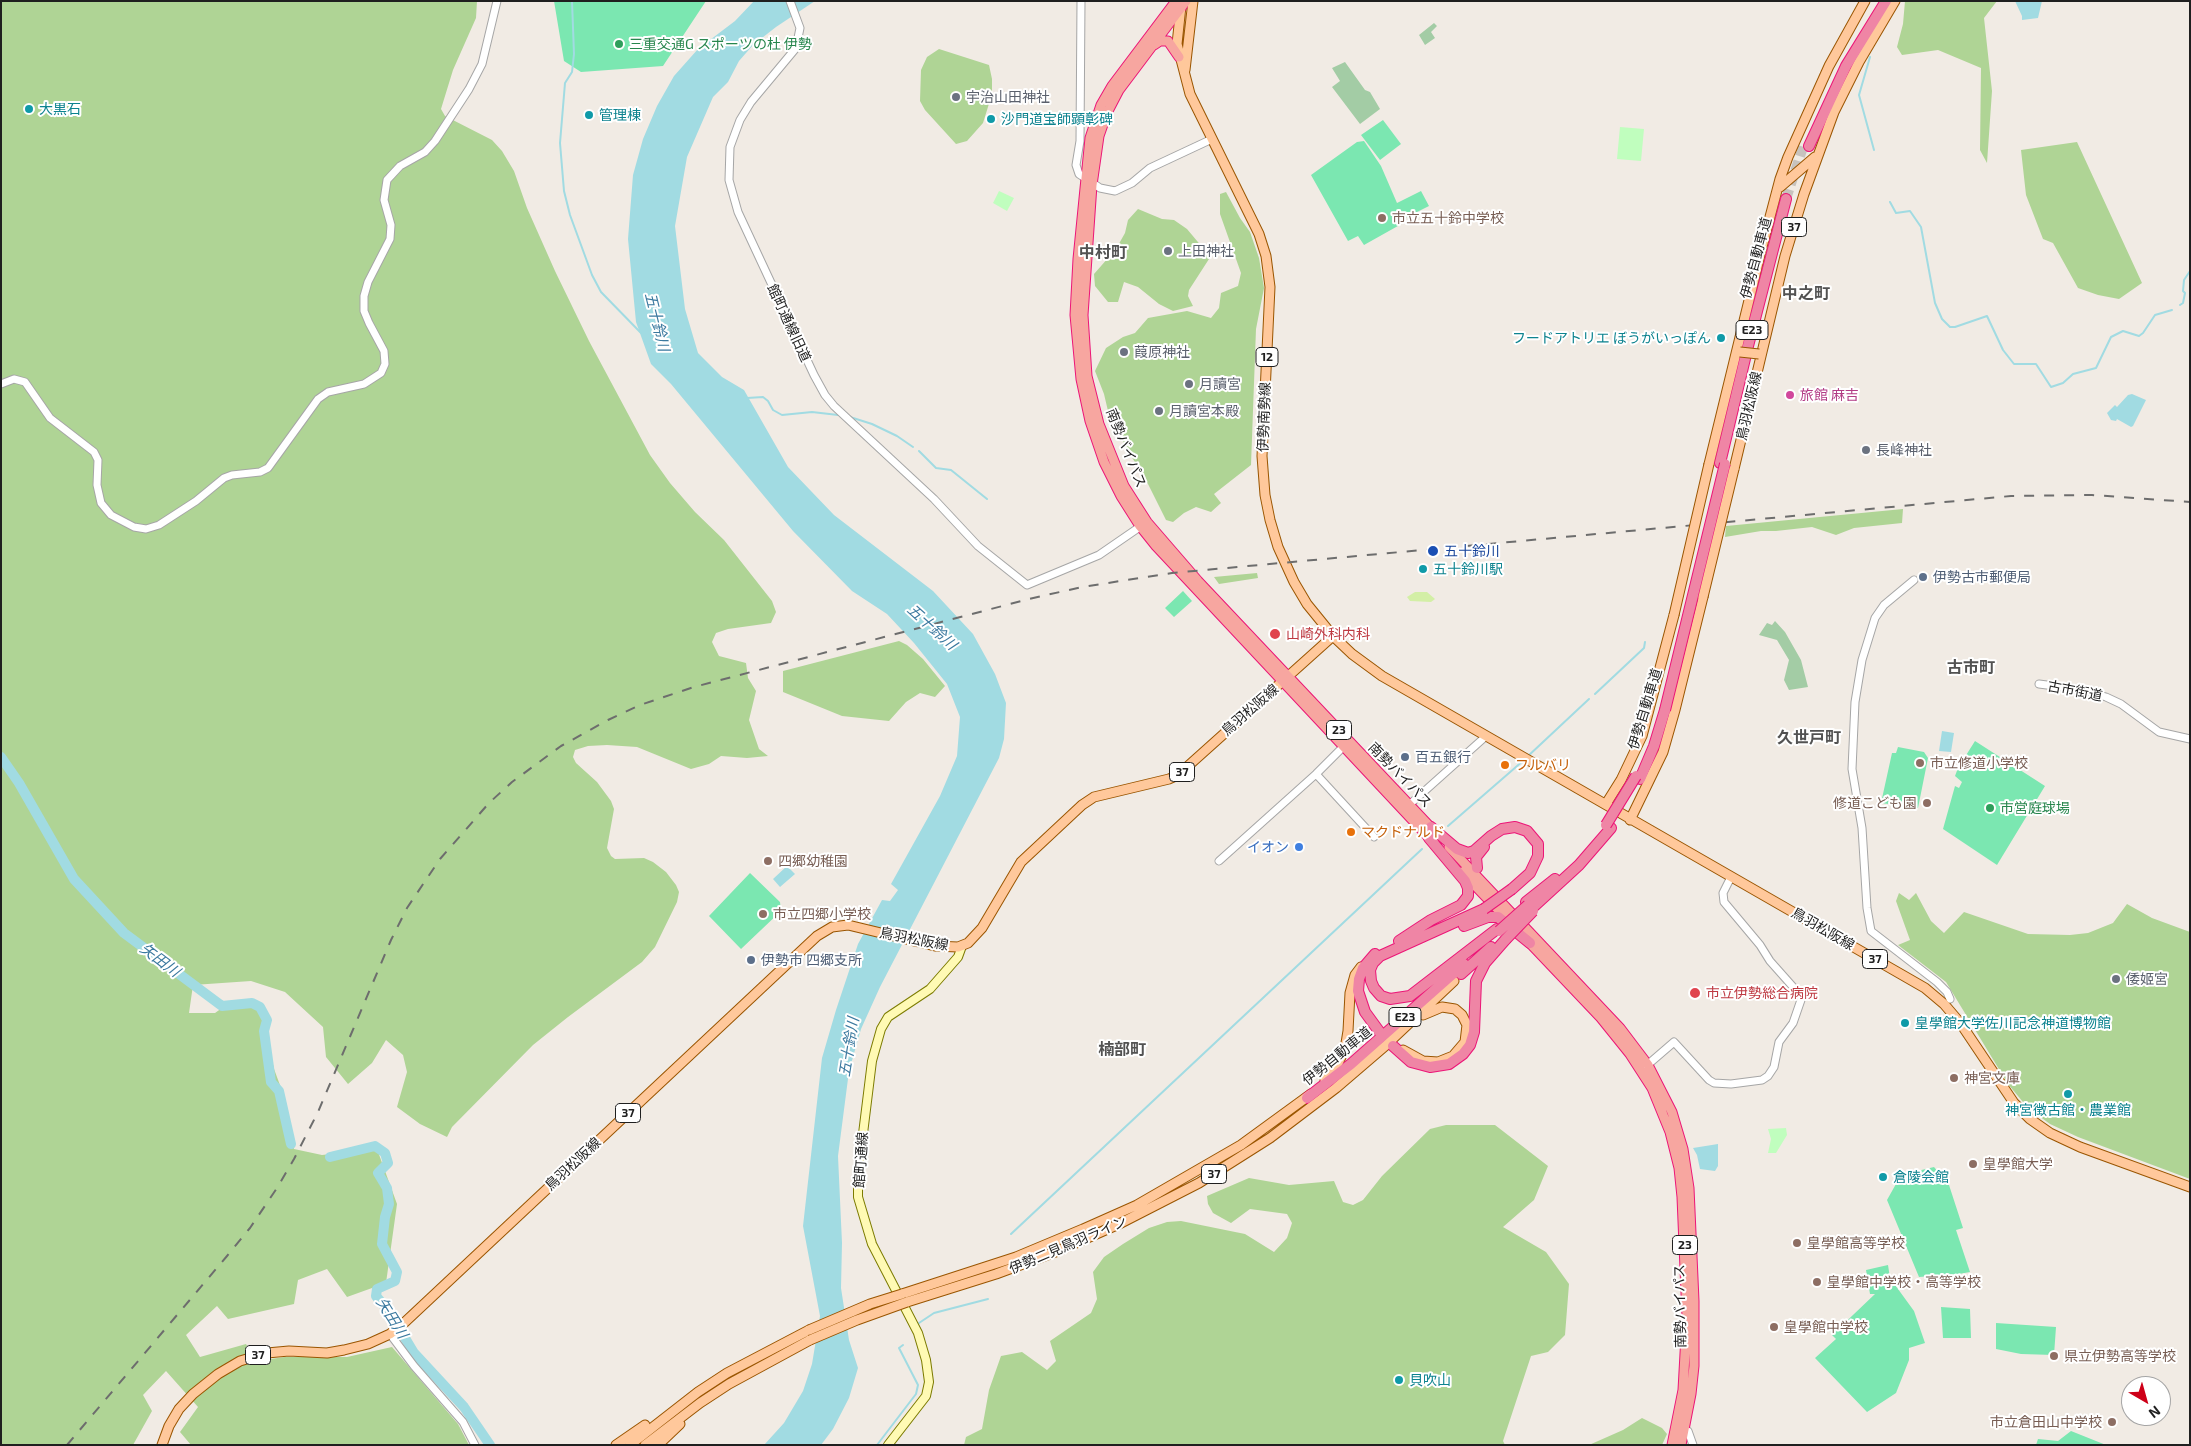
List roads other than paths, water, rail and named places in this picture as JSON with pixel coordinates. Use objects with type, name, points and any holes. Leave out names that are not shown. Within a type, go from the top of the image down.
[{"type":"highway","name":"南勢バイパス","points":[[1186,1],[1179,4],[1112,86],[1101,105],[1090,138],[1083,315],[1088,376],[1099,424],[1115,465],[1143,524],[1198,581],[1343,746],[1526,928],[1607,1013],[1667,1100],[1677,1126],[1689,1188],[1695,1338],[1694,1366],[1681,1429],[1681,1445]]},
{"type":"highway","points":[[1811,148],[1841,64],[1879,1]]},
{"type":"highway","points":[[1811,148],[1846,66],[1886,1]]},
{"type":"highway","name":"南勢バイパス","points":[[1088,182],[1107,114],[1119,90],[1154,45],[1179,4]]},
{"type":"highway","points":[[1154,45],[1160,41],[1168,41],[1179,57]]},
{"type":"highway","name":"伊勢自動車道","points":[[1530,907],[1552,890],[1584,859],[1608,826],[1638,777],[1663,710],[1727,465],[1752,347],[1789,200]]},
{"type":"highway","name":"南勢バイパス","points":[[1285,679],[1409,805],[1430,832],[1644,1068]]},
{"type":"highway","name":"伊勢自動車道","points":[[1530,907],[1608,826]]},
{"type":"highway","points":[[1397,945],[1484,908],[1530,873],[1538,856],[1538,844],[1527,831],[1519,828],[1502,829],[1474,851],[1468,853],[1457,849],[1430,832]]},
{"type":"highway","points":[[1373,959],[1397,945],[1431,920],[1461,905],[1468,896],[1465,881],[1430,832]]},
{"type":"highway","points":[[1511,888],[1526,872],[1533,861],[1534,846],[1524,834],[1510,832],[1494,838],[1478,854],[1476,860],[1477,868],[1526,928]]},
{"type":"highway","name":"E23","points":[[1454,981],[1530,907]]},
{"type":"highway","points":[[1397,945],[1428,940],[1482,919],[1495,917],[1501,919],[1530,943]]},
{"type":"highway","name":"伊勢自動車道","points":[[1308,1098],[1351,1064],[1501,934]]},
{"type":"highway","name":"E23","points":[[1373,959],[1370,974],[1372,985],[1376,991],[1387,999],[1405,998],[1423,988],[1501,934]]},
{"type":"highway","name":"E23","points":[[1391,1045],[1411,1062],[1425,1067],[1444,1066],[1463,1054],[1470,1045],[1474,1032],[1474,993],[1478,975],[1501,934]]},
{"type":"highway","name":"E23","points":[[1373,959],[1360,974],[1358,991],[1365,1012],[1383,1033]]},
{"type":"highway","name":"南勢バイパス","points":[[1672,1445],[1681,1429]]},
{"type":"main road","name":"伊勢南勢線","points":[[1186,78],[1185,66],[1193,1]]},
{"type":"main road","name":"鳥羽松阪線","points":[[1606,804],[1621,780],[1642,736],[1674,615],[1735,352],[1776,194],[1788,157],[1812,101],[1854,18],[1866,1]]},
{"type":"main road","name":"鳥羽松阪線","points":[[1630,820],[1656,769],[1665,746],[1703,597],[1727,465],[1760,354],[1811,148],[1834,112],[1859,62],[1895,1]]},
{"type":"main road","name":"伊勢南勢線","points":[[1179,4],[1177,36],[1179,57],[1192,98],[1259,234],[1268,263],[1270,287],[1262,456],[1264,489],[1270,520],[1278,547],[1294,582],[1307,604],[1333,636]]},
{"type":"main road","points":[[1776,194],[1784,182],[1812,162],[1811,148]]},
{"type":"main road","points":[[1735,352],[1760,354]]},
{"type":"main road","name":"鳥羽松阪線","points":[[162,1445],[169,1426],[179,1409],[193,1394],[218,1374],[235,1364],[268,1353],[289,1351],[327,1353],[344,1350],[368,1344],[390,1334],[817,936],[839,925],[861,928],[942,947],[962,946],[972,940],[982,928],[1021,862],[1082,805],[1094,797],[1178,775],[1333,636],[1352,654],[1382,676],[1485,737],[1606,804],[1630,820],[1925,988],[1951,1011],[1970,1036],[2008,1096],[2040,1127],[2080,1147],[2190,1186]]},
{"type":"main road","name":"館町通線","points":[[888,1445],[926,1396],[929,1382],[926,1360],[918,1333],[872,1244],[858,1197],[858,1174],[870,1076],[878,1038],[884,1022],[894,1012],[930,989],[958,957],[962,946]]},
{"type":"main road","name":"37","points":[[1308,1098],[1332,1073],[1342,1055],[1347,1038],[1351,987],[1358,970],[1373,959]]},
{"type":"main road","name":"伊勢二見鳥羽ライン","points":[[646,1445],[700,1403],[742,1377],[810,1340],[907,1302],[996,1274],[1058,1251],[1117,1225],[1173,1197],[1222,1168],[1286,1126],[1336,1088],[1391,1045],[1454,981]]},
{"type":"main road","name":"37","points":[[1446,1007],[1455,1010],[1462,1015],[1467,1025],[1467,1037],[1460,1050],[1448,1059],[1438,1062],[1418,1060],[1391,1045],[1421,1016],[1436,1008],[1446,1007]]},
{"type":"main road","name":"伊勢二見鳥羽ライン","points":[[630,1445],[727,1373],[809,1330],[870,1304],[1016,1257],[1083,1230],[1137,1205],[1216,1160],[1308,1098]]},
{"type":"main road","points":[[616,1445],[695,1391],[727,1373]]},
{"type":"main road","points":[[658,1445],[691,1415],[742,1377]]},
{"type":"street","points":[[1,384],[14,379],[25,382],[50,418],[94,452],[98,460],[97,485],[101,503],[111,515],[134,527],[146,529],[159,525],[196,501],[224,478],[232,475],[260,472],[268,468],[318,399],[328,392],[364,384],[380,373],[385,364],[384,351],[364,311],[364,296],[368,282],[390,239],[391,225],[384,200],[387,180],[400,166],[425,152],[435,141],[477,76],[497,1]]},
{"type":"street","name":"館町通線旧道","points":[[790,1],[800,33],[796,48],[748,107],[732,138],[729,157],[729,180],[738,212],[825,395],[834,406],[934,499],[978,546],[1027,585],[1094,558],[1143,524]]},
{"type":"street","points":[[1081,1],[1080,141],[1076,167],[1088,182],[1111,192],[1123,188],[1150,168],[1212,139]]},
{"type":"street","points":[[1914,580],[1884,605],[1875,618],[1862,660],[1855,702],[1852,769],[1862,828],[1867,908],[1871,931],[1937,982],[1947,992],[1950,999]]},
{"type":"street","name":"古市街道","points":[[2038,684],[2078,689],[2106,697],[2120,704],[2159,732],[2190,739]]},
{"type":"street","points":[[1409,805],[1485,737]]},
{"type":"street","points":[[1219,861],[1316,774],[1343,746]]},
{"type":"street","points":[[1316,774],[1374,837]]},
{"type":"street","points":[[1644,1068],[1674,1042],[1714,1083],[1731,1084],[1762,1080],[1768,1076],[1774,1067],[1779,1042],[1793,1022],[1802,998],[1770,962],[1760,945],[1724,902],[1723,893],[1731,877]]},
{"type":"street","points":[[390,1334],[414,1366],[463,1422],[475,1445]]},
{"type":"street","points":[[1681,1429],[1690,1434],[1694,1445]]},
{"type":"water","points":[[754,1],[815,1],[753,45],[739,61],[728,82],[713,97],[687,157],[675,226],[685,309],[698,353],[722,377],[744,390],[788,467],[834,515],[933,591],[973,634],[995,674],[1006,703],[1004,739],[999,758],[880,987],[861,1029],[849,1071],[838,1156],[842,1243],[841,1288],[849,1340],[858,1368],[849,1398],[833,1429],[821,1445],[764,1445],[784,1423],[803,1391],[812,1364],[820,1316],[803,1226],[822,1058],[858,944],[882,900],[890,901],[898,890],[891,884],[940,796],[957,756],[960,717],[947,684],[914,643],[887,614],[852,591],[793,531],[671,384],[651,364],[636,322],[628,239],[633,175],[643,139],[657,106],[674,76],[698,49],[735,21]]},
{"type":"water","points":[[2015,1],[2042,1],[2038,18],[2022,20]]},
{"type":"water","points":[[2132,394],[2146,400],[2133,426],[2131,427],[2117,419],[2116,421],[2111,420],[2107,413],[2115,405],[2117,407],[2128,395]]},
{"type":"water","points":[[1942,731],[1954,733],[1951,752],[1939,751]]},
{"type":"water","points":[[787,866],[795,874],[780,887],[773,879]]},
{"type":"water","points":[[1718,1144],[1718,1166],[1715,1171],[1700,1169],[1697,1155],[1693,1148]]},
{"type":"waterway","points":[[572,1],[574,54],[572,72],[565,83],[560,143],[564,191],[570,215],[592,275],[601,292],[641,333]]},
{"type":"waterway","points":[[912,1],[922,1]]},
{"type":"waterway","points":[[1870,57],[1859,95],[1874,150]]},
{"type":"waterway","points":[[1890,202],[1896,213],[1910,211],[1921,227],[1935,303],[1942,319],[1950,327],[1955,327],[1987,316],[2003,350],[2014,364],[2036,364],[2051,387],[2063,383],[2073,374],[2096,368],[2111,337],[2123,331],[2139,336],[2155,315],[2172,310]]},
{"type":"waterway","points":[[2180,305],[2183,303],[2185,293],[2183,291],[2184,280],[2190,271]]},
{"type":"waterway","points":[[747,398],[763,397],[768,401],[773,410],[782,415],[812,412],[838,415]]},
{"type":"waterway","points":[[850,417],[872,424],[897,436],[913,447]]},
{"type":"waterway","points":[[919,451],[936,468],[951,470],[987,499]]},
{"type":"waterway","points":[[1595,694],[1644,648],[1645,642]]},
{"type":"waterway","points":[[1527,757],[1589,699]]},
{"type":"waterway","name":"矢田川","points":[[1,757],[19,783],[74,879],[124,933],[222,1006],[252,1003],[260,1007],[267,1020],[264,1031],[271,1082],[279,1091],[291,1144]]},
{"type":"waterway","points":[[1448,826],[1524,760]]},
{"type":"waterway","points":[[1011,1234],[1422,849]]},
{"type":"waterway","name":"矢田川","points":[[330,1157],[375,1146],[385,1153],[388,1163],[378,1173],[387,1188],[389,1204],[385,1217],[382,1244],[397,1272],[395,1281],[377,1289],[376,1296],[390,1313],[414,1353],[464,1407],[490,1445]]},
{"type":"waterway","points":[[919,1323],[934,1313],[988,1299]]},
{"type":"waterway","points":[[877,1445],[916,1394],[918,1385],[899,1348],[903,1345]]},
{"type":"tunnel","points":[[1786,199],[1804,144]]},
{"type":"railway","points":[[67,1445],[250,1228],[277,1188],[318,1112],[391,940],[407,908],[440,859],[489,803],[512,782],[561,746],[640,705],[694,687],[1029,599],[1082,587],[1172,573],[2011,496],[2092,495],[2190,502]]},
{"type":"place","name":"三重交通G スポーツの杜 伊勢","points":[[619,44]]},
{"type":"place","name":"宇治山田神社","points":[[956,97]]},
{"type":"place","name":"大黒石","points":[[29,109]]},
{"type":"place","name":"管理棟","points":[[589,115]]},
{"type":"place","name":"沙門道宝師顕彰碑","points":[[991,119]]},
{"type":"place","name":"市立五十鈴中学校","points":[[1382,218]]},
{"type":"place","name":"上田神社","points":[[1168,251]]},
{"type":"place","name":"フードアトリエ ぼうがいっぽん","points":[[1721,338]]},
{"type":"place","name":"葭原神社","points":[[1124,352]]},
{"type":"place","name":"月讀宮","points":[[1189,384]]},
{"type":"place","name":"旅館 麻吉","points":[[1790,395]]},
{"type":"place","name":"月讀宮本殿","points":[[1159,411]]},
{"type":"place","name":"長峰神社","points":[[1866,450]]},
{"type":"place","name":"五十鈴川","points":[[1433,551]]},
{"type":"place","name":"五十鈴川駅","points":[[1423,569]]},
{"type":"place","name":"伊勢古市郵便局","points":[[1923,577]]},
{"type":"place","name":"山崎外科内科","points":[[1275,634]]},
{"type":"place","name":"百五銀行","points":[[1405,757]]},
{"type":"place","name":"市立修道小学校","points":[[1920,763]]},
{"type":"place","name":"フルバリ","points":[[1505,765]]},
{"type":"place","name":"修道こども園","points":[[1927,803]]},
{"type":"place","name":"市営庭球場","points":[[1990,808]]},
{"type":"place","name":"マクドナルド","points":[[1351,832]]},
{"type":"place","name":"イオン","points":[[1299,847]]},
{"type":"place","name":"四郷幼稚園","points":[[768,861]]},
{"type":"place","name":"市立四郷小学校","points":[[763,914]]},
{"type":"place","name":"伊勢市 四郷支所","points":[[751,960]]},
{"type":"place","name":"倭姬宮","points":[[2116,979]]},
{"type":"place","name":"市立伊勢総合病院","points":[[1695,993]]},
{"type":"place","name":"皇學館大学佐川記念神道博物館","points":[[1905,1023]]},
{"type":"place","name":"神宮文庫","points":[[1954,1078]]},
{"type":"place","name":"神宮徴古館・農業館","points":[[2068,1094]]},
{"type":"place","name":"皇學館大学","points":[[1973,1164]]},
{"type":"place","name":"倉陵会館","points":[[1883,1177]]},
{"type":"place","name":"皇學館高等学校","points":[[1797,1243]]},
{"type":"place","name":"皇學館中学校・高等学校","points":[[1817,1282]]},
{"type":"place","name":"皇學館中学校","points":[[1774,1327]]},
{"type":"place","name":"県立伊勢高等学校","points":[[2054,1356]]},
{"type":"place","name":"貝吹山","points":[[1399,1380]]},
{"type":"place","name":"市立倉田山中学校","points":[[2112,1422]]},
{"type":"district","name":"中村町","points":[[1103,253]]},
{"type":"district","name":"中之町","points":[[1806,294]]},
{"type":"district","name":"古市町","points":[[1971,668]]},
{"type":"district","name":"久世戸町","points":[[1809,738]]},
{"type":"district","name":"楠部町","points":[[1122,1050]]}]
